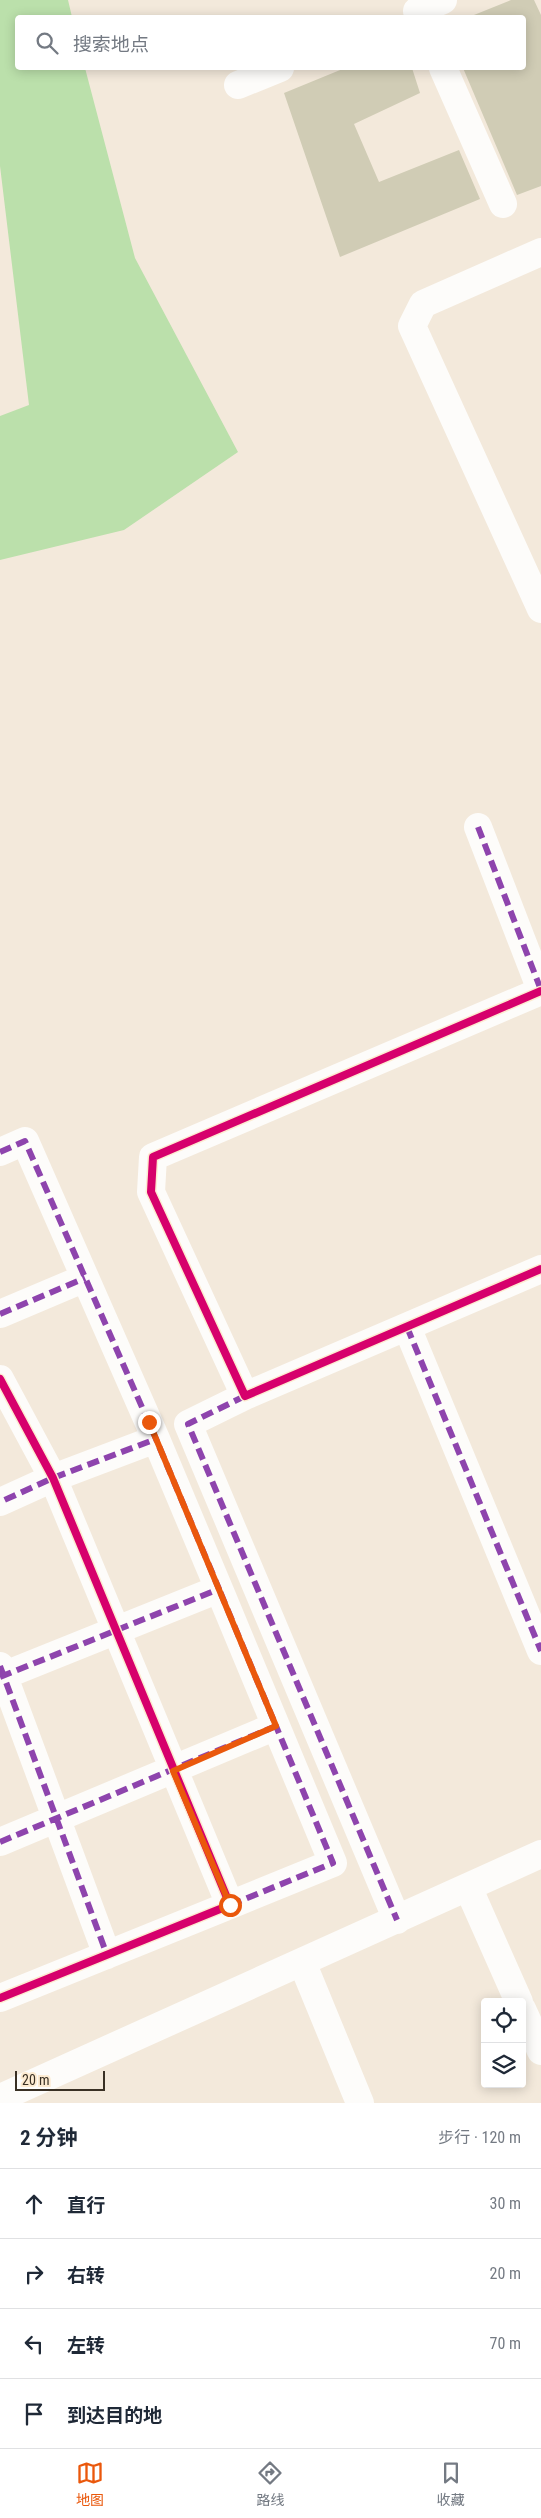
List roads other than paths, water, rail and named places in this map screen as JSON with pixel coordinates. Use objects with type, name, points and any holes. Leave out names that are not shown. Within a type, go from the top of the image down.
[{"type":"street","points":[[413,15],[443,0]]},
{"type":"street","points":[[238,85],[275,70]]},
{"type":"street","points":[[444,70],[503,204]]},
{"type":"street","points":[[541,252],[423,304],[412,326],[541,609]]},
{"type":"street","points":[[245,1396],[151,1192],[152,1157],[541,991],[478,827]]},
{"type":"street","points":[[0,1152],[25,1141],[156,1439],[333,1863],[0,1998]]},
{"type":"street","points":[[397,1920],[188,1424],[245,1396],[541,1269]]},
{"type":"street","points":[[0,1314],[85,1278]]},
{"type":"street","points":[[407,1327],[541,1651]]},
{"type":"street","points":[[0,1379],[53,1478],[230,1905]]},
{"type":"street","points":[[0,1502],[53,1478],[156,1439]]},
{"type":"street","points":[[107,1955],[1,1673],[219,1589]]},
{"type":"street","points":[[0,1842],[173,1771],[276,1726]]},
{"type":"street","points":[[0,2098],[541,1854]]},
{"type":"street","points":[[468,1887],[517,1998]]},
{"type":"street","points":[[302,1962],[360,2103]]},
{"type":"street","points":[[526,2018],[541,2051]]}]
